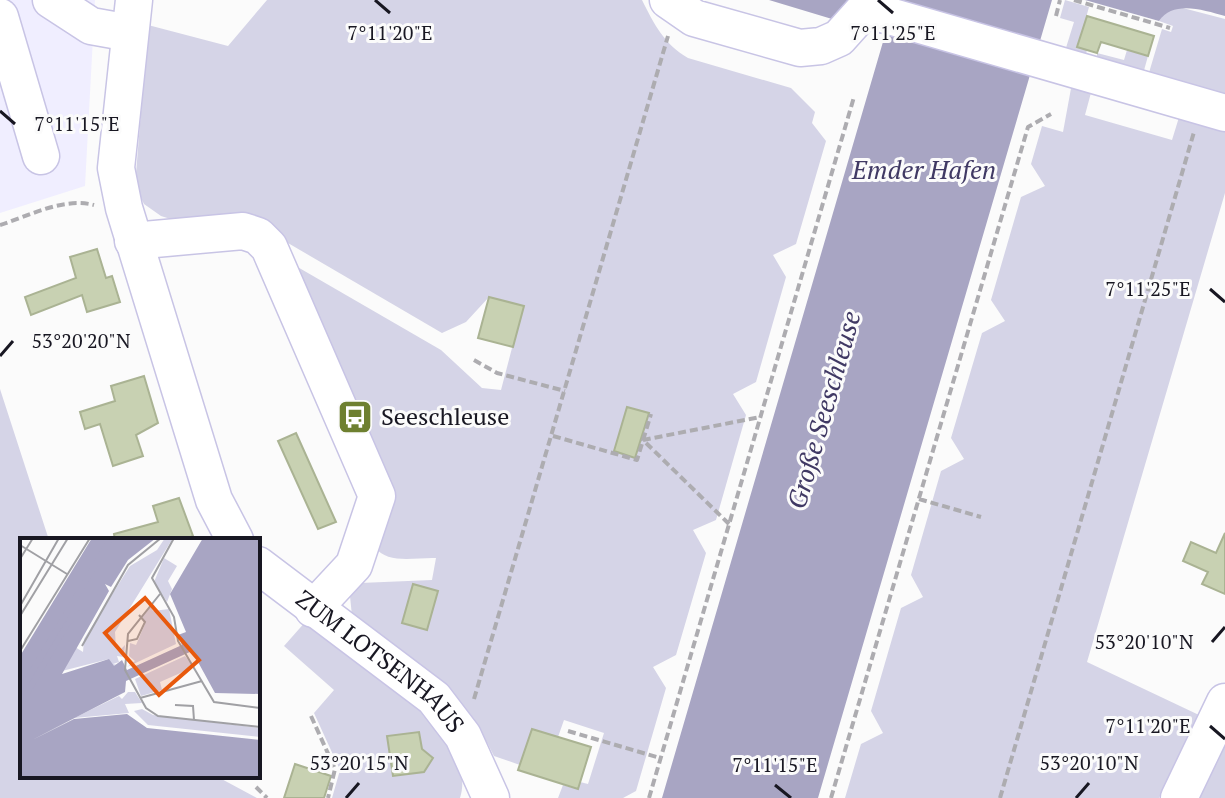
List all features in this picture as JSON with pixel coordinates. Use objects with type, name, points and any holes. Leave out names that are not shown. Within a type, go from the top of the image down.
[{"type":"street","points":[[51,0],[91,26],[132,16],[116,168],[128,225],[214,500],[234,538]]},
{"type":"street","points":[[669,14],[694,18],[800,48],[821,46],[839,38],[865,9],[1213,110]]},
{"type":"street","points":[[0,17],[41,156]]},
{"type":"street","points":[[128,225],[243,231],[258,236],[269,247],[377,496],[354,565],[313,609]]},
{"type":"street","name":"ZUM LOTSENHAUS","points":[[260,567],[423,689],[450,717],[463,736],[486,787]]},
{"type":"street","points":[[1179,798],[1225,702]]},
{"type":"path","points":[[1056,16],[1060,0]]},
{"type":"path","points":[[1077,0],[1170,28]]},
{"type":"path","points":[[463,736],[566,392],[669,14]]},
{"type":"path","points":[[649,798],[854,97]]},
{"type":"path","points":[[1000,798],[1213,110]]},
{"type":"path","points":[[831,798],[1028,127],[1051,114]]},
{"type":"path","points":[[0,225],[73,202],[128,225]]},
{"type":"path","points":[[474,360],[497,373],[566,392]]},
{"type":"path","points":[[553,436],[637,460],[651,414]]},
{"type":"path","points":[[643,440],[760,417]]},
{"type":"path","points":[[643,440],[729,524]]},
{"type":"path","points":[[919,499],[981,517]]},
{"type":"path","points":[[311,716],[335,769],[328,798]]},
{"type":"path","points":[[568,731],[660,758]]},
{"type":"path","points":[[256,787],[267,798]]},
{"type":"shaded area","points":[[0,0],[95,0],[85,186],[0,213]]},
{"type":"shaded area","points":[[267,0],[642,0],[666,40],[688,58],[791,88],[815,112],[812,123],[826,141],[796,244],[773,255],[786,277],[756,382],[733,394],[746,415],[716,520],[693,530],[706,553],[676,655],[653,667],[666,688],[636,791],[623,798],[558,798],[563,785],[577,789],[580,782],[588,784],[604,733],[564,720],[558,737],[532,729],[520,765],[494,756],[467,712],[433,676],[352,616],[350,596],[360,583],[432,580],[436,558],[395,558],[380,553],[375,547],[282,258],[441,350],[482,388],[501,390],[523,306],[489,297],[466,322],[442,333],[264,229],[183,223],[161,216],[144,204],[135,186],[148,25],[228,46]]},
{"type":"shaded area","points":[[1065,0],[1089,7],[1078,46],[1087,50],[1085,58],[1065,51],[1074,22],[1060,18]]},
{"type":"shaded area","points":[[1179,7],[1225,19],[1225,97],[1148,76],[1162,29],[1171,32],[1173,26],[1159,21],[1165,12]]},
{"type":"shaded area","points":[[1127,50],[1148,56],[1143,74],[1097,61],[1097,53],[1124,60]]},
{"type":"shaded area","points":[[1072,83],[1092,89],[1085,115],[1172,140],[1180,114],[1225,126],[1225,193],[1087,662],[1199,715],[1159,798],[845,798],[861,744],[883,733],[871,711],[901,608],[923,597],[911,575],[941,471],[964,459],[951,438],[982,333],[1005,321],[991,300],[1021,197],[1045,186],[1031,164],[1042,126],[1063,132]]},
{"type":"shaded area","points":[[0,389],[48,538],[20,538],[20,778],[220,778],[257,798],[0,798]]},
{"type":"shaded area","points":[[307,620],[380,674],[432,722],[451,747],[461,773],[460,798],[332,798],[340,770],[314,713],[334,690],[284,646]]},
{"type":"shaded area","points":[[1225,726],[1225,798],[1190,798]]},
{"type":"water","name":"Emder Hafen","points":[[769,0],[1052,0],[818,798],[662,798],[885,35]]},
{"type":"water","points":[[1085,0],[1225,0],[1225,16],[1189,8],[1172,11],[1159,21]]},
{"type":"building","points":[[1087,16],[1154,36],[1148,56],[1101,42],[1097,53],[1077,47]]},
{"type":"building","points":[[97,249],[106,278],[112,276],[120,302],[87,312],[82,295],[31,315],[25,297],[76,278],[70,257]]},
{"type":"building","points":[[489,297],[524,306],[513,347],[478,338]]},
{"type":"building","points":[[144,376],[158,423],[136,435],[143,456],[113,466],[100,424],[85,429],[80,412],[115,401],[111,386]]},
{"type":"building","points":[[627,407],[649,413],[635,458],[614,451]]},
{"type":"building","points":[[296,433],[336,522],[318,529],[278,441]]},
{"type":"building","points":[[179,498],[193,536],[115,538],[114,534],[158,522],[153,506]]},
{"type":"building","points":[[1225,533],[1225,594],[1202,584],[1208,572],[1183,561],[1191,542],[1216,553]]},
{"type":"building","points":[[413,584],[438,591],[427,630],[402,623]]},
{"type":"building","points":[[532,729],[591,747],[578,789],[518,770]]},
{"type":"building","points":[[419,732],[422,749],[433,758],[424,772],[393,776],[387,736]]},
{"type":"building","points":[[295,764],[331,776],[324,798],[284,798]]},
{"type":"place","name":"Seeschleuse","points":[[355,417]]},
{"type":"water label","name":"Große Seeschleuse","points":[[824,410]]}]
